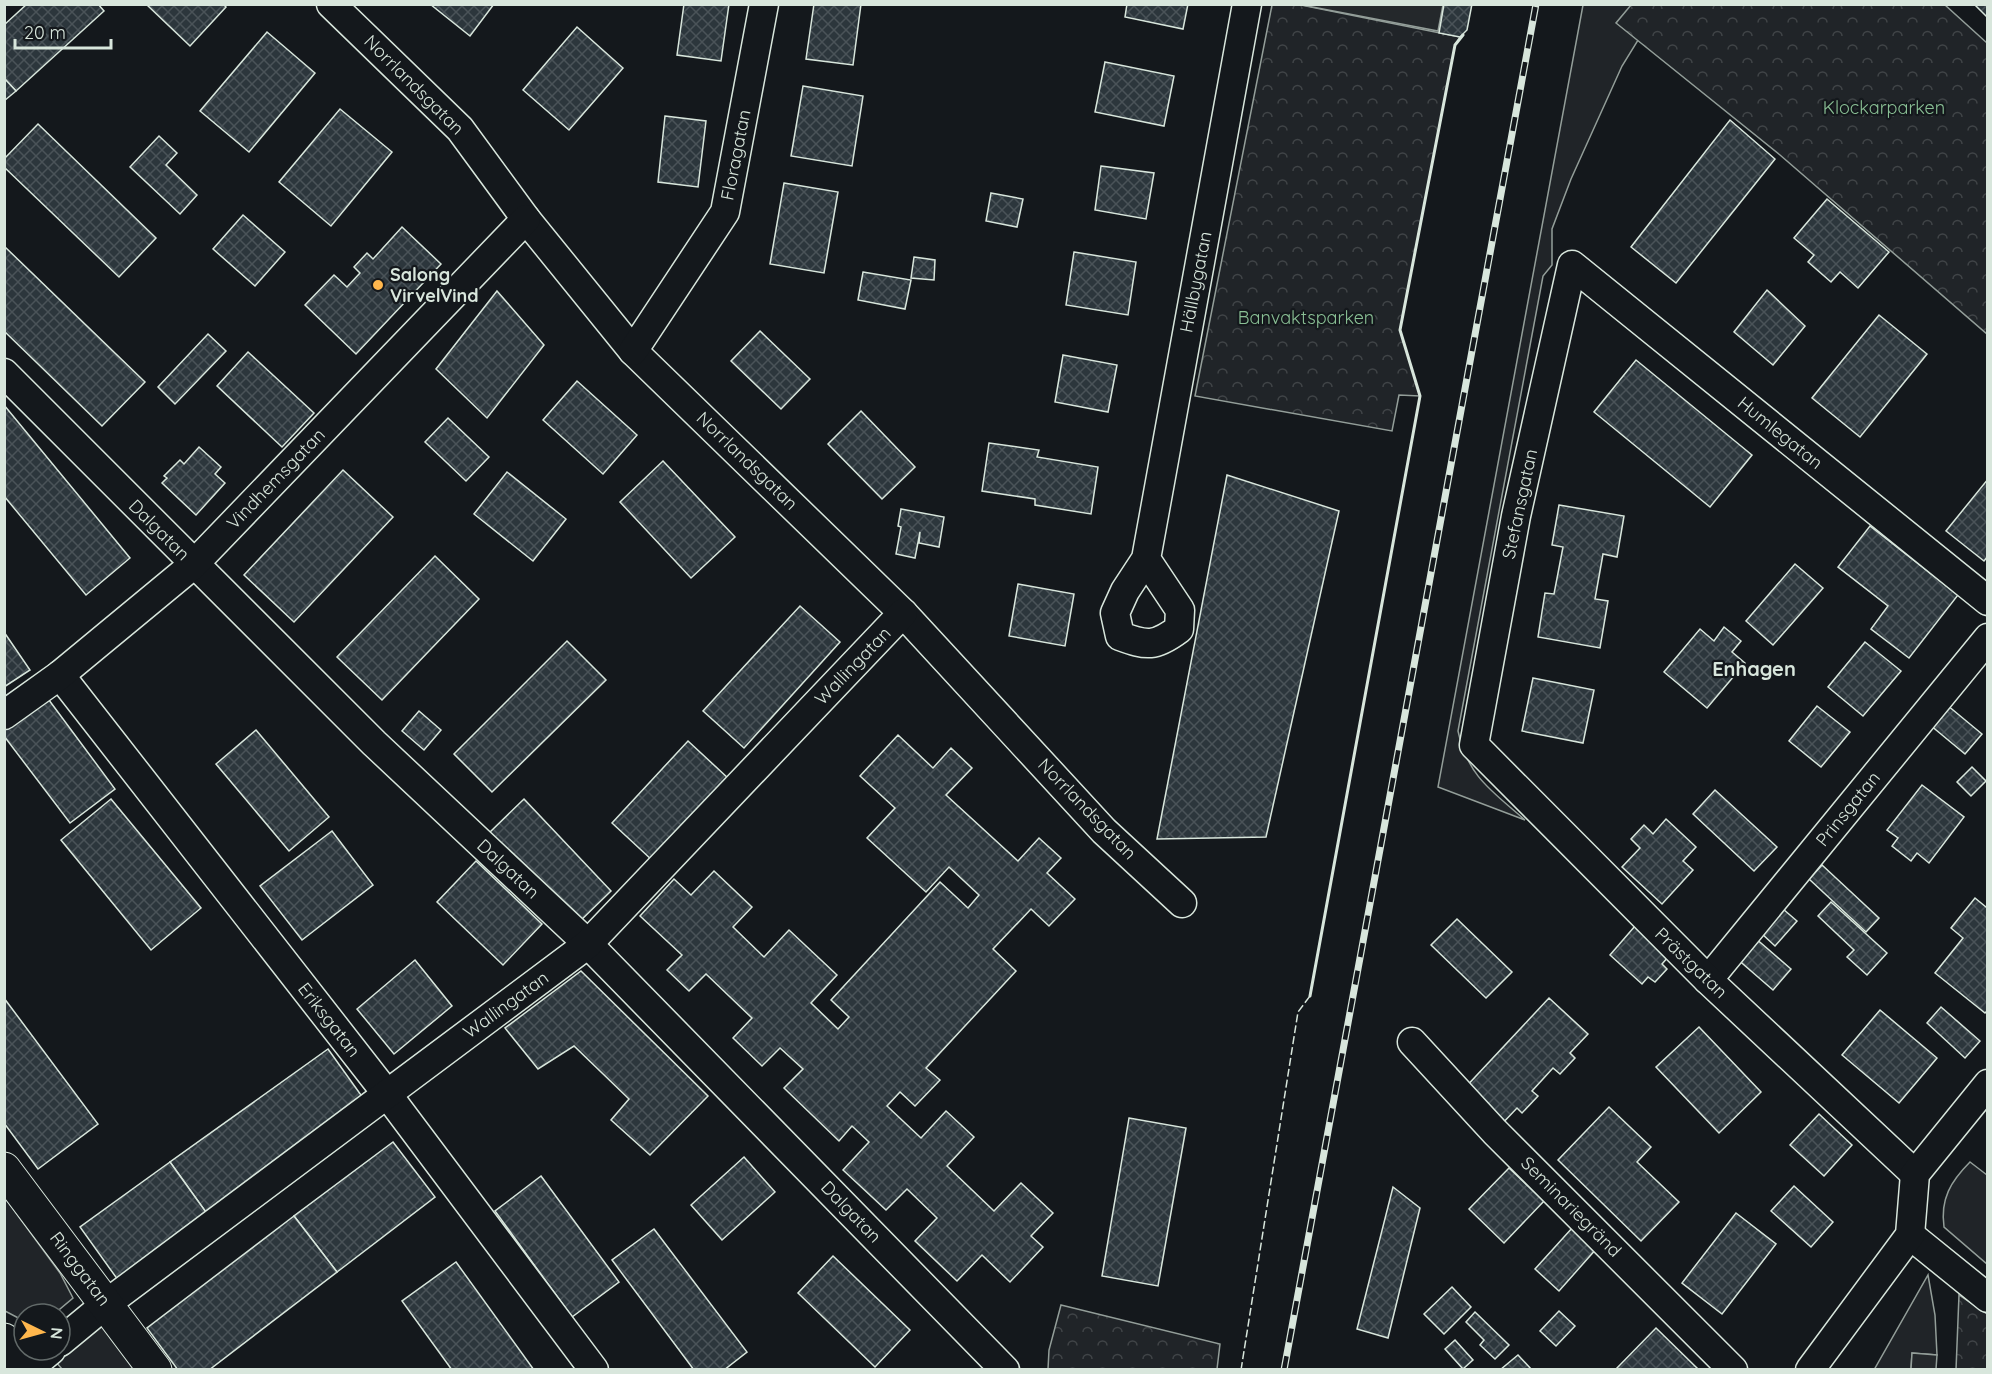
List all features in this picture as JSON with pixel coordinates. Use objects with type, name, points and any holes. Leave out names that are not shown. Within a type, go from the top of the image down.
[{"type":"street","name":"Norrlandsgatan","points":[[330,4],[460,129],[526,219],[633,351],[903,613],[1104,831],[1182,903]]},
{"type":"street","name":"Floragatan","points":[[633,351],[725,212],[764,4]]},
{"type":"street","name":"Hällbygatan","points":[[1146,559],[1247,4]]},
{"type":"street","name":"Vindhemsgatan","points":[[4,715],[60,675],[194,565],[526,219]]},
{"type":"street","name":"Humlegatan","points":[[1572,265],[1988,601]]},
{"type":"street","name":"Stefansgatan","points":[[1474,746],[1516,516],[1572,265]]},
{"type":"street","name":"Dalgatan","points":[[4,373],[374,742],[588,944],[1005,1370]]},
{"type":"street","name":"Wallingatan","points":[[72,1332],[106,1304],[588,944],[903,613]]},
{"type":"street","name":"Prinsgatan","points":[[1708,980],[1988,638]]},
{"type":"street","name":"Eriksgatan","points":[[60,675],[387,1094],[594,1370]]},
{"type":"street","name":"Prästgatan","points":[[1474,746],[1708,980],[1915,1174]]},
{"type":"street","name":"Seminariegränd","points":[[1412,1042],[1495,1132],[1733,1370]]},
{"type":"street","points":[[1810,1370],[1910,1235],[1915,1174],[1988,1084]]},
{"type":"street","name":"Ringgatan","points":[[4,1169],[155,1370]]},
{"type":"street","points":[[1910,1235],[1988,1298]]},
{"type":"street","points":[[4,1340],[27,1370]]},
{"type":"green space","name":"Banvaktsparken","points":[[1272,5],[1301,5],[1460,37],[1455,45],[1400,330],[1420,396],[1399,395],[1392,431],[1195,396]]},
{"type":"green space","points":[[1583,5],[1651,5],[1640,37],[1622,66],[1571,179],[1552,229],[1552,265],[1543,276],[1458,731],[1462,747],[1475,772],[1492,791],[1525,820],[1438,787]]},
{"type":"green space","name":"Klockarparken","points":[[1631,5],[1945,5],[1987,43],[1987,334],[1780,155],[1616,23]]},
{"type":"green space","points":[[1970,1162],[1987,1175],[1987,1264],[1944,1227],[1945,1199],[1948,1191],[1957,1176]]},
{"type":"green space","points":[[5,1198],[60,1273],[73,1298],[68,1302],[12,1302],[12,1315],[5,1311]]},
{"type":"green space","points":[[1928,1275],[1935,1315],[1937,1355],[1912,1353],[1911,1369],[1874,1370]]},
{"type":"green space","points":[[1959,1295],[1987,1314],[1988,1369],[1956,1370]]},
{"type":"green space","points":[[1061,1305],[1220,1344],[1217,1369],[1048,1369],[1049,1350]]},
{"type":"green space","points":[[102,1322],[137,1369],[62,1369],[56,1362],[72,1362],[72,1348]]},
{"type":"shaded area","points":[[1302,4],[1443,5],[1438,31]]},
{"type":"shaded area","points":[[1912,1353],[1937,1355],[1936,1369],[1911,1369]]},
{"type":"building","points":[[27,4],[98,4],[104,11],[16,91],[4,78],[4,25]]},
{"type":"building","points":[[146,4],[223,4],[226,7],[190,46]]},
{"type":"building","points":[[430,4],[494,4],[470,36]]},
{"type":"building","points":[[684,4],[729,4],[721,61],[677,55]]},
{"type":"building","points":[[814,4],[861,4],[853,65],[806,59]]},
{"type":"building","points":[[1127,4],[1188,4],[1183,29],[1125,17]]},
{"type":"building","points":[[1444,4],[1472,4],[1467,30],[1460,37],[1439,33]]},
{"type":"building","points":[[1974,4],[1988,4],[1988,18]]},
{"type":"building","points":[[577,27],[623,68],[569,130],[523,90]]},
{"type":"building","points":[[267,32],[315,73],[249,152],[200,111]]},
{"type":"building","points":[[1105,62],[1174,76],[1164,126],[1095,112]]},
{"type":"building","points":[[4,78],[16,91],[4,101]]},
{"type":"building","points":[[803,86],[863,96],[852,166],[791,156]]},
{"type":"building","points":[[340,109],[392,152],[331,226],[279,182]]},
{"type":"building","points":[[665,116],[706,121],[698,187],[658,182]]},
{"type":"building","points":[[1730,120],[1775,159],[1676,283],[1631,247]]},
{"type":"building","points":[[38,124],[156,238],[119,277],[4,167],[4,159]]},
{"type":"building","points":[[159,136],[177,153],[166,165],[197,195],[180,214],[130,167]]},
{"type":"building","points":[[1101,166],[1154,173],[1146,219],[1095,210]]},
{"type":"building","points":[[784,183],[838,192],[824,273],[770,264]]},
{"type":"building","points":[[991,193],[1023,199],[1017,227],[986,221]]},
{"type":"building","points":[[1827,199],[1889,252],[1858,288],[1840,272],[1831,282],[1808,262],[1814,255],[1794,238]]},
{"type":"building","points":[[243,215],[285,252],[255,286],[213,249]]},
{"type":"building","points":[[402,227],[441,264],[356,354],[305,305],[334,275],[347,287],[360,273],[354,267],[367,253],[373,259]]},
{"type":"building","points":[[4,246],[145,382],[102,426],[4,331]]},
{"type":"building","points":[[1074,252],[1136,262],[1128,315],[1066,305]]},
{"type":"building","points":[[914,257],[935,260],[934,280],[911,278]]},
{"type":"building","points":[[863,272],[911,280],[905,309],[858,300]]},
{"type":"building","points":[[1767,290],[1805,326],[1773,365],[1734,332]]},
{"type":"building","points":[[497,291],[544,345],[487,418],[436,369]]},
{"type":"building","points":[[1879,315],[1927,354],[1860,437],[1812,398]]},
{"type":"building","points":[[760,331],[810,379],[781,409],[731,361]]},
{"type":"building","points":[[208,334],[226,351],[175,404],[158,387]]},
{"type":"building","points":[[248,352],[314,413],[282,447],[217,386]]},
{"type":"building","points":[[1063,355],[1117,365],[1108,412],[1055,402]]},
{"type":"building","points":[[1636,360],[1752,455],[1710,507],[1594,412]]},
{"type":"building","points":[[577,381],[637,435],[603,474],[543,420]]},
{"type":"building","points":[[4,405],[130,558],[86,595],[4,496]]},
{"type":"building","points":[[861,411],[915,467],[882,499],[828,444]]},
{"type":"building","points":[[448,418],[489,457],[466,481],[425,442]]},
{"type":"building","points":[[989,443],[1039,450],[1037,457],[1098,467],[1091,514],[1035,505],[1035,499],[982,491]]},
{"type":"building","points":[[199,447],[221,467],[215,474],[225,483],[196,515],[162,483],[167,478],[164,476],[180,460],[184,464]]},
{"type":"building","points":[[663,461],[735,537],[691,578],[620,502]]},
{"type":"building","points":[[343,470],[393,517],[294,622],[244,575]]},
{"type":"building","points":[[507,472],[566,519],[533,561],[474,514]]},
{"type":"building","points":[[1227,475],[1339,511],[1266,837],[1157,839]]},
{"type":"building","points":[[1988,479],[1988,556],[1984,561],[1946,531]]},
{"type":"building","points":[[1559,505],[1624,516],[1617,557],[1603,554],[1595,599],[1608,601],[1600,648],[1538,637],[1545,593],[1554,594],[1563,547],[1552,545]]},
{"type":"building","points":[[901,509],[944,517],[939,547],[919,543],[920,532],[915,558],[896,554],[901,527],[898,526]]},
{"type":"building","points":[[1870,526],[1958,595],[1909,658],[1871,629],[1888,606],[1838,567]]},
{"type":"building","points":[[435,556],[479,599],[382,700],[337,657]]},
{"type":"building","points":[[1795,564],[1823,588],[1773,645],[1746,621]]},
{"type":"building","points":[[1018,584],[1074,594],[1065,646],[1009,636]]},
{"type":"building","points":[[800,606],[840,642],[744,748],[703,711]]},
{"type":"building","points":[[1724,627],[1741,641],[1732,652],[1745,663],[1707,708],[1664,672],[1700,629],[1714,641]]},
{"type":"building","points":[[4,632],[30,670],[4,687]]},
{"type":"building","points":[[567,641],[606,680],[492,792],[454,754]]},
{"type":"building","points":[[1865,642],[1901,671],[1863,716],[1828,687]]},
{"type":"building","points":[[1533,678],[1594,690],[1583,743],[1522,731]]},
{"type":"building","points":[[43,692],[115,789],[70,823],[4,736],[4,721]]},
{"type":"building","points":[[1947,705],[1982,734],[1965,754],[1930,725]]},
{"type":"building","points":[[1817,706],[1850,732],[1821,767],[1789,741]]},
{"type":"building","points":[[419,711],[441,730],[424,750],[402,731]]},
{"type":"building","points":[[256,730],[329,817],[289,851],[216,764]]},
{"type":"building","points":[[898,735],[933,768],[951,748],[972,768],[946,795],[1018,861],[1039,838],[1061,858],[1047,873],[1075,899],[1049,926],[1031,909],[993,949],[1016,971],[926,1068],[940,1080],[915,1106],[900,1092],[887,1106],[921,1138],[946,1111],[974,1137],[947,1166],[994,1211],[1021,1183],[1053,1213],[1031,1236],[1043,1247],[1010,1282],[982,1255],[957,1281],[915,1241],[937,1218],[907,1189],[886,1210],[843,1170],[869,1142],[852,1126],[839,1141],[784,1088],[803,1069],[780,1048],[762,1066],[733,1038],[752,1018],[706,974],[689,991],[667,970],[682,955],[640,916],[674,879],[691,895],[714,871],[752,907],[733,927],[764,957],[789,930],[837,975],[811,1003],[838,1029],[849,1017],[831,1000],[940,882],[968,908],[979,895],[949,867],[926,892],[867,838],[895,808],[860,776]]},
{"type":"building","points":[[688,741],[729,779],[653,861],[612,823]]},
{"type":"building","points":[[1972,767],[1986,781],[1971,796],[1957,782]]},
{"type":"building","points":[[1922,785],[1964,817],[1929,863],[1917,853],[1911,861],[1892,846],[1898,838],[1887,830]]},
{"type":"building","points":[[1715,790],[1777,847],[1754,871],[1693,814]]},
{"type":"building","points":[[111,799],[201,908],[151,950],[61,840]]},
{"type":"building","points":[[524,799],[611,891],[576,925],[489,833]]},
{"type":"building","points":[[1666,819],[1696,847],[1683,861],[1693,870],[1662,904],[1622,867],[1640,848],[1631,839],[1644,825],[1653,834]]},
{"type":"building","points":[[332,831],[373,885],[302,940],[260,886]]},
{"type":"building","points":[[476,861],[542,924],[503,965],[437,902]]},
{"type":"building","points":[[1822,865],[1879,918],[1866,932],[1809,879]]},
{"type":"building","points":[[1975,898],[1986,907],[1988,905],[1988,1010],[1985,1013],[1935,973],[1963,938],[1951,928]]},
{"type":"building","points":[[1831,902],[1887,953],[1867,975],[1847,957],[1854,950],[1818,916]]},
{"type":"building","points":[[1783,909],[1797,921],[1775,946],[1761,933]]},
{"type":"building","points":[[1457,919],[1512,972],[1486,998],[1431,945]]},
{"type":"building","points":[[1635,926],[1669,956],[1662,964],[1667,969],[1655,982],[1648,977],[1642,984],[1610,955]]},
{"type":"building","points":[[1754,937],[1791,969],[1773,990],[1736,958]]},
{"type":"building","points":[[415,960],[452,1006],[394,1054],[357,1009]]},
{"type":"building","points":[[581,971],[708,1096],[650,1155],[611,1120],[629,1099],[574,1046],[538,1069],[505,1028]]},
{"type":"building","points":[[4,998],[98,1124],[38,1169],[4,1123]]},
{"type":"building","points":[[1549,998],[1588,1034],[1570,1053],[1575,1058],[1560,1074],[1553,1068],[1532,1091],[1538,1096],[1522,1113],[1517,1108],[1500,1126],[1462,1091]]},
{"type":"building","points":[[1941,1007],[1980,1041],[1965,1058],[1927,1023]]},
{"type":"building","points":[[1880,1010],[1937,1058],[1899,1103],[1842,1055]]},
{"type":"building","points":[[1699,1027],[1761,1092],[1719,1133],[1656,1067]]},
{"type":"building","points":[[328,1049],[366,1102],[208,1215],[170,1162]]},
{"type":"building","points":[[1609,1107],[1651,1147],[1637,1162],[1679,1202],[1641,1241],[1558,1160]]},
{"type":"building","points":[[1819,1114],[1852,1145],[1824,1176],[1790,1145]]},
{"type":"building","points":[[1129,1118],[1186,1128],[1158,1286],[1102,1276]]},
{"type":"building","points":[[393,1142],[435,1197],[337,1272],[294,1216]]},
{"type":"building","points":[[744,1157],[775,1192],[722,1240],[691,1205]]},
{"type":"building","points":[[170,1162],[208,1215],[118,1280],[80,1227]]},
{"type":"building","points":[[1509,1168],[1544,1201],[1504,1243],[1469,1209]]},
{"type":"building","points":[[541,1176],[619,1282],[572,1317],[495,1211]]},
{"type":"building","points":[[1794,1186],[1833,1222],[1811,1247],[1771,1211]]},
{"type":"building","points":[[1393,1187],[1420,1208],[1388,1338],[1357,1329]]},
{"type":"building","points":[[1736,1213],[1776,1244],[1722,1314],[1682,1283]]},
{"type":"building","points":[[294,1216],[337,1272],[209,1370],[178,1370],[147,1328]]},
{"type":"building","points":[[1573,1227],[1597,1248],[1559,1291],[1535,1269]]},
{"type":"building","points":[[654,1229],[747,1352],[724,1370],[694,1370],[612,1260]]},
{"type":"building","points":[[833,1256],[910,1330],[875,1367],[798,1293]]},
{"type":"building","points":[[456,1262],[534,1370],[452,1370],[402,1301]]},
{"type":"building","points":[[1452,1287],[1471,1307],[1444,1334],[1424,1314]]},
{"type":"building","points":[[1559,1311],[1575,1326],[1556,1346],[1540,1331]]},
{"type":"building","points":[[1475,1312],[1509,1345],[1495,1359],[1480,1345],[1484,1340],[1466,1322]]},
{"type":"building","points":[[1656,1328],[1699,1370],[1616,1369]]},
{"type":"building","points":[[1455,1340],[1473,1360],[1463,1369],[1445,1349]]},
{"type":"building","points":[[1518,1355],[1532,1370],[1500,1370]]},
{"type":"railway","points":[[1284,1370],[1536,4]]},
{"type":"fence","points":[[1241,1370],[1298,1012],[1310,996]]},
{"type":"wall","points":[[1310,996],[1420,396],[1400,330],[1455,45],[1463,35]]},
{"type":"place","name":"Salong VirvelVind","points":[[378,285]]},
{"type":"district","name":"Enhagen","points":[[1754,669]]}]
